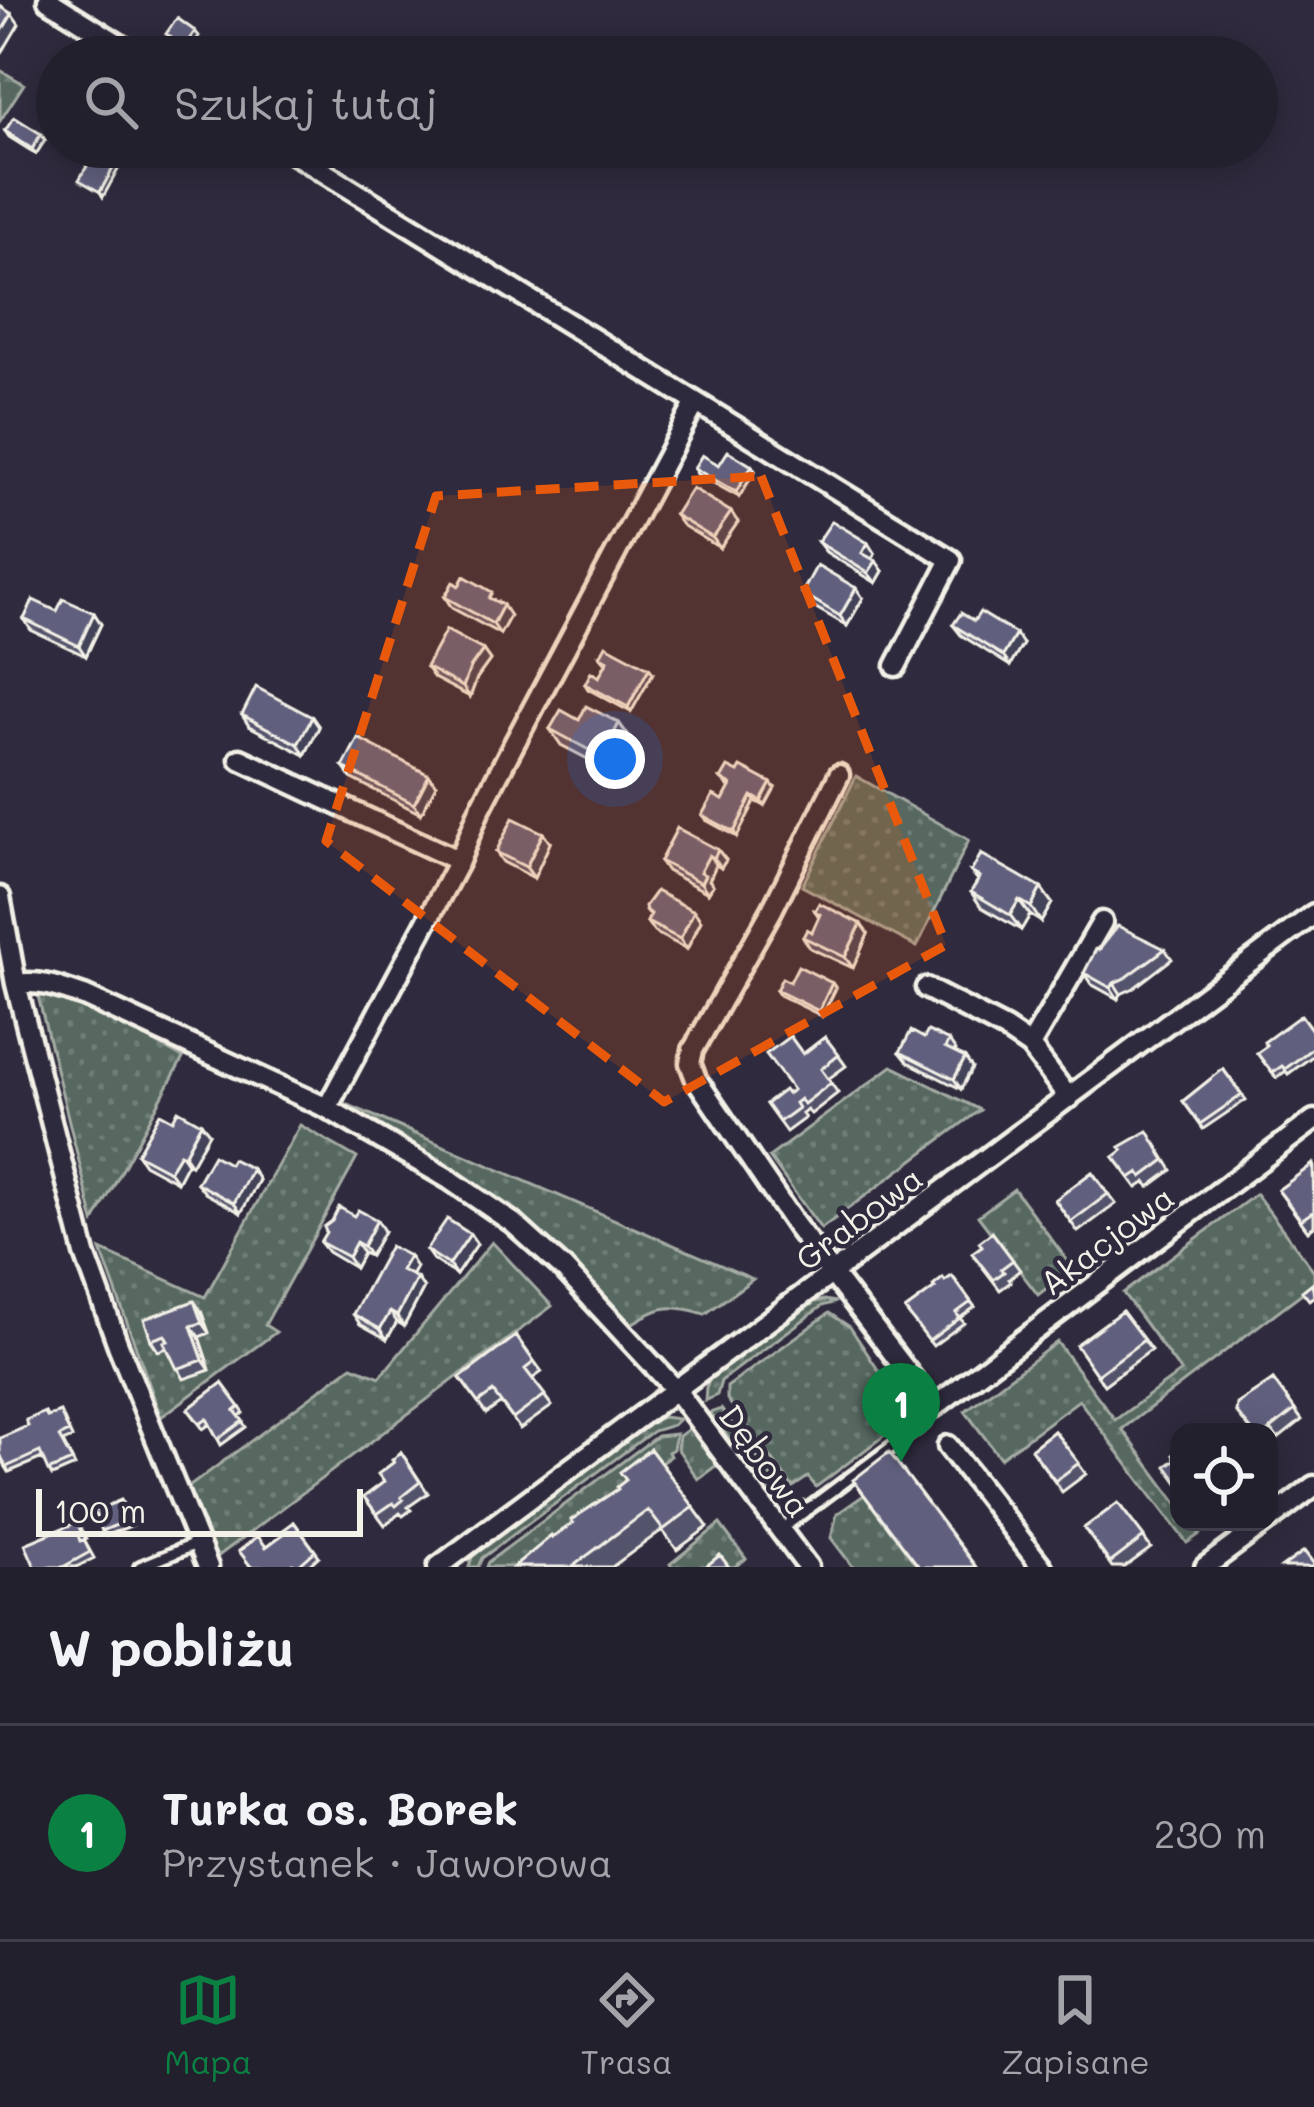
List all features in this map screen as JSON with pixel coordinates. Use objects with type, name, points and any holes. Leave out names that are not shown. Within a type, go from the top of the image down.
[{"type":"street","points":[[48,0],[105,36]]},
{"type":"street","points":[[317,168],[951,560],[896,666]]},
{"type":"street","points":[[327,1108],[694,404]]},
{"type":"street","points":[[240,759],[459,861]]},
{"type":"street","points":[[839,775],[772,910],[690,1058],[696,1078],[796,1226],[934,1407]]},
{"type":"street","points":[[0,897],[16,984],[90,1269],[208,1567]]},
{"type":"street","name":"Grabowa","points":[[446,1564],[1314,914]]},
{"type":"street","points":[[1030,1046],[1102,922]]},
{"type":"street","name":"Dębowa","points":[[16,984],[34,981],[84,996],[327,1108],[449,1179],[513,1223],[564,1269],[675,1389],[808,1567]]},
{"type":"street","points":[[926,988],[1030,1046],[1069,1098]]},
{"type":"street","name":"Akacjowa","points":[[934,1407],[1314,1120]]},
{"type":"street","points":[[948,1446],[1042,1567]]},
{"type":"street","points":[[1278,1513],[1314,1486]]},
{"type":"street","points":[[1205,1567],[1254,1531]]},
{"type":"lane","points":[[780,1530],[924,1423],[934,1407]]},
{"type":"lane","points":[[140,1567],[198,1543]]},
{"type":"highlighted area","points":[[761,476],[946,945],[664,1102],[326,841],[436,496]]},
{"type":"green space","points":[[0,70],[24,84],[0,121]]},
{"type":"green space","points":[[856,776],[969,840],[917,947],[802,886]]},
{"type":"green space","points":[[43,988],[86,1004],[183,1058],[94,1222],[38,996]]},
{"type":"green space","points":[[892,1066],[980,1110],[821,1229],[769,1157]]},
{"type":"green space","points":[[346,1104],[753,1279],[705,1314],[664,1308],[627,1327],[540,1234],[456,1174],[348,1115]]},
{"type":"green space","points":[[300,1125],[357,1158],[265,1325],[276,1332],[161,1417],[101,1250],[205,1297]]},
{"type":"green space","points":[[1014,1189],[1073,1268],[1038,1295],[978,1216]]},
{"type":"green space","points":[[1256,1194],[1314,1271],[1314,1284],[1122,1429],[1170,1494],[1170,1520],[1079,1400],[1000,1458],[965,1411],[1057,1342],[1115,1420],[1181,1372],[1123,1293]]},
{"type":"green space","points":[[492,1242],[552,1306],[213,1560],[186,1489],[352,1366],[380,1377]]},
{"type":"green space","points":[[824,1300],[836,1302],[822,1306],[721,1381],[717,1395],[705,1401],[712,1376]]},
{"type":"green space","points":[[829,1313],[850,1327],[909,1417],[816,1487],[808,1477],[793,1487],[727,1399],[727,1387]]},
{"type":"green space","points":[[721,1409],[786,1497],[805,1500],[789,1503],[773,1498],[710,1413]]},
{"type":"green space","points":[[663,1417],[679,1419],[653,1431],[482,1558],[478,1567],[469,1567],[473,1554]]},
{"type":"green space","points":[[690,1428],[717,1465],[698,1479],[677,1448],[679,1436]]},
{"type":"green space","points":[[676,1434],[670,1456],[516,1567],[486,1567],[657,1436]]},
{"type":"green space","points":[[864,1495],[918,1567],[853,1567],[831,1538],[837,1514]]},
{"type":"green space","points":[[720,1524],[746,1559],[734,1567],[672,1567],[670,1564]]},
{"type":"green space","points":[[1178,1531],[1198,1531],[1200,1534],[1187,1543]]},
{"type":"building","points":[[0,6],[12,14],[0,34]]},
{"type":"building","points":[[177,18],[195,31],[192,36],[166,34]]},
{"type":"building","points":[[14,117],[36,131],[36,142],[32,149],[5,131]]},
{"type":"building","points":[[86,168],[113,168],[100,192],[79,180]]},
{"type":"building","points":[[728,451],[752,466],[736,492],[694,468],[702,455],[719,465]]},
{"type":"building","points":[[692,488],[731,512],[713,538],[675,515]]},
{"type":"building","points":[[832,521],[868,543],[862,553],[876,561],[868,573],[818,542]]},
{"type":"building","points":[[817,565],[856,588],[840,616],[802,593]]},
{"type":"building","points":[[464,576],[492,592],[489,598],[503,605],[493,624],[445,597],[453,582],[459,586]]},
{"type":"building","points":[[63,599],[94,613],[79,646],[24,619],[33,600],[57,611]]},
{"type":"building","points":[[980,612],[1016,634],[1003,656],[953,625],[961,613],[974,621]]},
{"type":"building","points":[[446,630],[483,650],[463,687],[426,667]]},
{"type":"building","points":[[606,645],[649,668],[628,707],[585,684],[591,672],[599,677],[608,660],[600,656]]},
{"type":"building","points":[[256,687],[312,717],[298,744],[242,715]]},
{"type":"building","points":[[586,706],[619,723],[613,735],[626,742],[615,764],[550,729],[561,710],[579,720]]},
{"type":"building","points":[[358,738],[429,775],[414,804],[343,767]]},
{"type":"building","points":[[728,767],[738,772],[741,767],[771,783],[761,801],[752,796],[734,832],[702,815],[713,795],[723,800],[731,785],[721,779]]},
{"type":"building","points":[[513,818],[543,833],[526,867],[496,852]]},
{"type":"building","points":[[677,828],[718,850],[714,858],[709,855],[700,872],[705,875],[701,883],[660,861]]},
{"type":"building","points":[[981,854],[1041,888],[1031,907],[1019,900],[1010,915],[971,892],[980,877],[971,872]]},
{"type":"building","points":[[656,891],[694,911],[680,939],[647,922],[651,914],[645,906]]},
{"type":"building","points":[[819,903],[861,924],[845,957],[803,937],[807,929],[812,932]]},
{"type":"building","points":[[1118,926],[1165,949],[1111,988],[1084,973],[1096,949]]},
{"type":"building","points":[[798,966],[832,983],[819,1011],[776,990],[782,978],[790,982]]},
{"type":"building","points":[[1301,1015],[1314,1033],[1314,1047],[1272,1073],[1257,1053],[1267,1046],[1264,1042]]},
{"type":"building","points":[[911,1031],[924,1038],[928,1031],[949,1041],[945,1048],[965,1058],[954,1079],[900,1052]]},
{"type":"building","points":[[790,1036],[803,1054],[825,1037],[839,1055],[821,1069],[831,1083],[804,1104],[800,1099],[795,1103],[798,1108],[779,1122],[766,1104],[784,1090],[787,1094],[793,1090],[766,1054]]},
{"type":"building","points":[[1223,1069],[1242,1095],[1200,1124],[1183,1101]]},
{"type":"building","points":[[178,1110],[201,1123],[184,1155],[180,1153],[169,1171],[137,1154],[160,1113],[173,1120]]},
{"type":"building","points":[[1148,1131],[1165,1160],[1142,1177],[1139,1172],[1130,1178],[1114,1157],[1123,1150],[1120,1147]]},
{"type":"building","points":[[213,1155],[252,1169],[234,1203],[197,1183]]},
{"type":"building","points":[[1313,1164],[1314,1211],[1301,1220],[1278,1190]]},
{"type":"building","points":[[1092,1172],[1108,1194],[1071,1222],[1055,1200]]},
{"type":"building","points":[[339,1207],[354,1216],[358,1210],[377,1220],[363,1246],[356,1242],[348,1257],[320,1242],[324,1227]]},
{"type":"building","points":[[447,1219],[470,1234],[449,1265],[426,1250]]},
{"type":"building","points":[[992,1232],[1013,1260],[993,1280],[972,1253]]},
{"type":"building","points":[[390,1246],[409,1256],[401,1270],[417,1278],[397,1316],[390,1312],[380,1329],[353,1314]]},
{"type":"building","points":[[952,1276],[971,1302],[956,1313],[960,1318],[929,1341],[905,1310],[943,1278]]},
{"type":"building","points":[[1312,1283],[1314,1296],[1309,1300],[1302,1291]]},
{"type":"building","points":[[194,1301],[202,1323],[191,1326],[203,1360],[177,1369],[165,1335],[151,1340],[144,1319]]},
{"type":"building","points":[[1122,1311],[1144,1340],[1097,1375],[1076,1345]]},
{"type":"building","points":[[516,1336],[534,1362],[525,1369],[545,1395],[513,1419],[493,1392],[478,1403],[460,1378]]},
{"type":"building","points":[[1273,1380],[1295,1410],[1278,1423],[1245,1423],[1236,1412],[1237,1404]]},
{"type":"building","points":[[222,1383],[240,1407],[235,1411],[243,1421],[218,1439],[207,1419],[200,1424],[188,1409]]},
{"type":"building","points":[[45,1412],[47,1417],[60,1412],[69,1432],[59,1437],[72,1461],[48,1471],[40,1452],[6,1467],[0,1438],[28,1426],[26,1420]]},
{"type":"building","points":[[1054,1431],[1079,1463],[1055,1481],[1031,1449]]},
{"type":"building","points":[[650,1449],[694,1507],[663,1530],[648,1510],[572,1567],[514,1567],[618,1489],[626,1480],[620,1472]]},
{"type":"building","points":[[401,1452],[420,1482],[396,1506],[393,1503],[377,1514],[364,1497],[384,1482],[378,1474]]},
{"type":"building","points":[[889,1452],[976,1567],[919,1567],[853,1480]]},
{"type":"building","points":[[121,1500],[129,1520],[102,1531],[94,1511]]},
{"type":"building","points":[[1118,1503],[1144,1537],[1110,1563],[1084,1528]]},
{"type":"building","points":[[77,1522],[80,1541],[84,1540],[90,1552],[63,1567],[35,1567],[25,1544]]},
{"type":"building","points":[[294,1522],[315,1551],[297,1567],[251,1567],[239,1551],[258,1536],[266,1547]]},
{"type":"building","points":[[1304,1551],[1314,1567],[1282,1567]]},
{"type":"building","points":[[720,1555],[729,1567],[705,1567]]},
{"type":"place","name":"Turka os. Borek","points":[[901,1462]]}]
